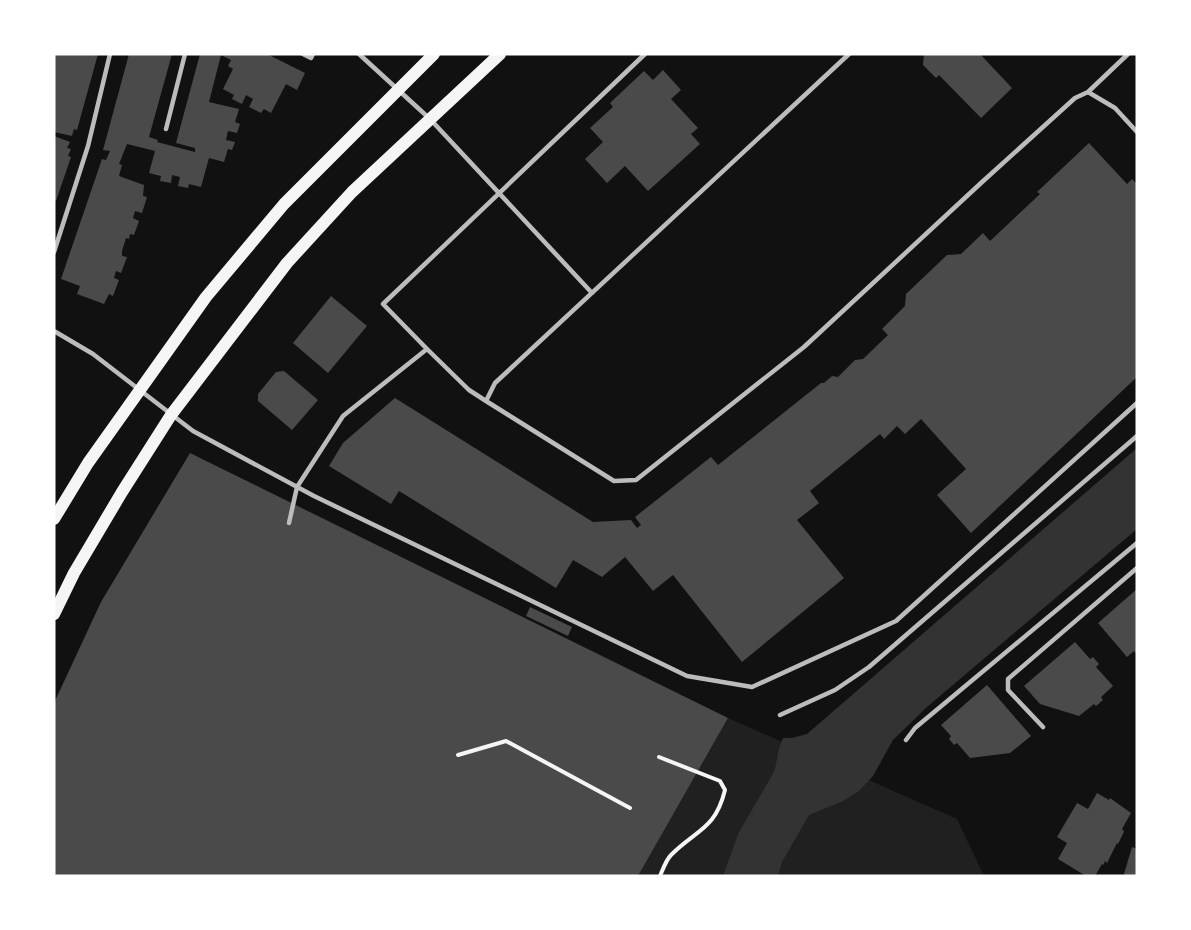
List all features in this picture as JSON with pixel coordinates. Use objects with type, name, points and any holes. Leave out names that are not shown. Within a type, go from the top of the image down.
[{"type":"main road","points":[[54,519],[88,463],[206,297],[284,204],[434,54]]},
{"type":"main road","points":[[54,614],[74,573],[171,415],[287,263],[352,192],[500,54]]},
{"type":"lane","points":[[54,252],[88,146],[110,54]]},
{"type":"lane","points":[[166,129],[185,54]]},
{"type":"lane","points":[[303,54],[311,58],[313,54]]},
{"type":"lane","points":[[359,54],[430,119],[592,293]]},
{"type":"lane","points":[[645,54],[383,304],[469,390],[614,481],[636,480],[804,347],[981,183],[1076,98],[1088,92],[1128,54]]},
{"type":"lane","points":[[486,401],[495,383],[849,54]]},
{"type":"lane","points":[[1088,92],[1115,108],[1137,132]]},
{"type":"lane","points":[[54,331],[93,354],[193,431],[297,487],[687,676],[752,687],[896,621],[1137,403]]},
{"type":"lane","points":[[290,523],[297,487],[344,416],[427,349]]},
{"type":"lane","points":[[780,715],[835,690],[869,667],[1137,436]]},
{"type":"lane","points":[[906,740],[915,728],[1137,543]]},
{"type":"lane","points":[[1042,727],[1008,690],[1008,679],[1137,568]]},
{"type":"path","points":[[458,755],[506,741],[630,808]]},
{"type":"path","points":[[659,757],[720,782],[725,790],[713,819],[704,830],[670,856],[660,876]]},
{"type":"shaded area","points":[[1137,448],[1137,529],[927,707],[893,740],[873,776],[859,791],[843,801],[809,815],[782,862],[778,876],[723,876],[739,832],[774,772],[783,738],[807,734]]},
{"type":"shaded area","points":[[728,718],[957,819],[984,876],[638,876]]},
{"type":"building","points":[[54,54],[98,54],[77,130],[74,129],[72,136],[54,132]]},
{"type":"building","points":[[129,54],[172,54],[149,137],[158,140],[157,142],[195,152],[195,148],[176,143],[200,54],[267,54],[305,73],[297,90],[286,84],[271,113],[264,109],[261,113],[249,107],[253,99],[246,95],[242,104],[232,99],[234,95],[223,89],[233,69],[228,66],[231,60],[221,55],[209,102],[239,109],[235,122],[240,124],[237,133],[228,131],[226,140],[235,142],[232,150],[228,149],[224,162],[209,158],[201,187],[189,184],[188,188],[178,186],[180,177],[172,175],[171,183],[160,181],[161,176],[149,173],[155,151],[127,144],[119,164],[122,165],[119,176],[144,185],[143,196],[147,197],[142,213],[135,211],[133,218],[139,221],[134,235],[130,234],[129,239],[126,238],[122,251],[122,256],[127,257],[121,273],[116,271],[114,278],[119,280],[113,296],[109,294],[104,304],[77,294],[80,286],[61,279],[102,159],[106,160],[110,151],[103,150]]},
{"type":"building","points":[[924,54],[980,54],[1012,88],[981,118],[939,75],[936,78],[923,65]]},
{"type":"building","points":[[663,70],[681,90],[671,99],[698,128],[691,134],[700,144],[648,191],[625,166],[607,183],[585,159],[603,142],[590,128],[613,107],[610,103],[644,71],[653,80]]},
{"type":"building","points":[[54,136],[70,142],[67,148],[71,149],[68,156],[71,157],[56,201],[54,200]]},
{"type":"building","points":[[1089,143],[1127,184],[1132,179],[1137,184],[1137,377],[971,533],[937,495],[966,469],[921,419],[905,434],[897,426],[884,439],[880,434],[810,491],[819,503],[797,520],[844,578],[742,662],[673,575],[653,591],[625,557],[602,577],[573,560],[556,588],[399,491],[391,504],[329,466],[343,443],[395,398],[593,522],[631,520],[637,528],[641,525],[635,517],[711,457],[718,465],[821,383],[832,376],[838,377],[855,360],[863,359],[888,335],[882,329],[905,306],[906,294],[947,255],[961,254],[983,233],[990,241]]},
{"type":"building","points":[[331,296],[367,326],[328,373],[293,343]]},
{"type":"building","points":[[284,371],[318,400],[292,430],[258,401],[258,394],[276,372]]},
{"type":"building","points":[[190,453],[728,718],[638,876],[54,876],[54,703],[101,602]]},
{"type":"building","points":[[1137,589],[1137,655],[1134,651],[1127,657],[1098,623]]},
{"type":"building","points":[[530,607],[572,627],[568,636],[526,616]]},
{"type":"building","points":[[1075,642],[1090,659],[1093,657],[1099,664],[1096,667],[1113,686],[1101,697],[1103,700],[1079,716],[1040,704],[1024,686]]},
{"type":"building","points":[[987,685],[1031,736],[1010,753],[970,758],[957,743],[954,745],[949,739],[951,736],[941,725]]},
{"type":"building","points":[[1097,793],[1109,800],[1110,798],[1131,813],[1122,829],[1123,834],[1107,863],[1105,861],[1102,864],[1095,876],[1086,876],[1058,859],[1067,843],[1057,837],[1077,803],[1088,809]]},
{"type":"building","points":[[1132,847],[1137,849],[1137,876],[1126,876],[1124,874]]}]
